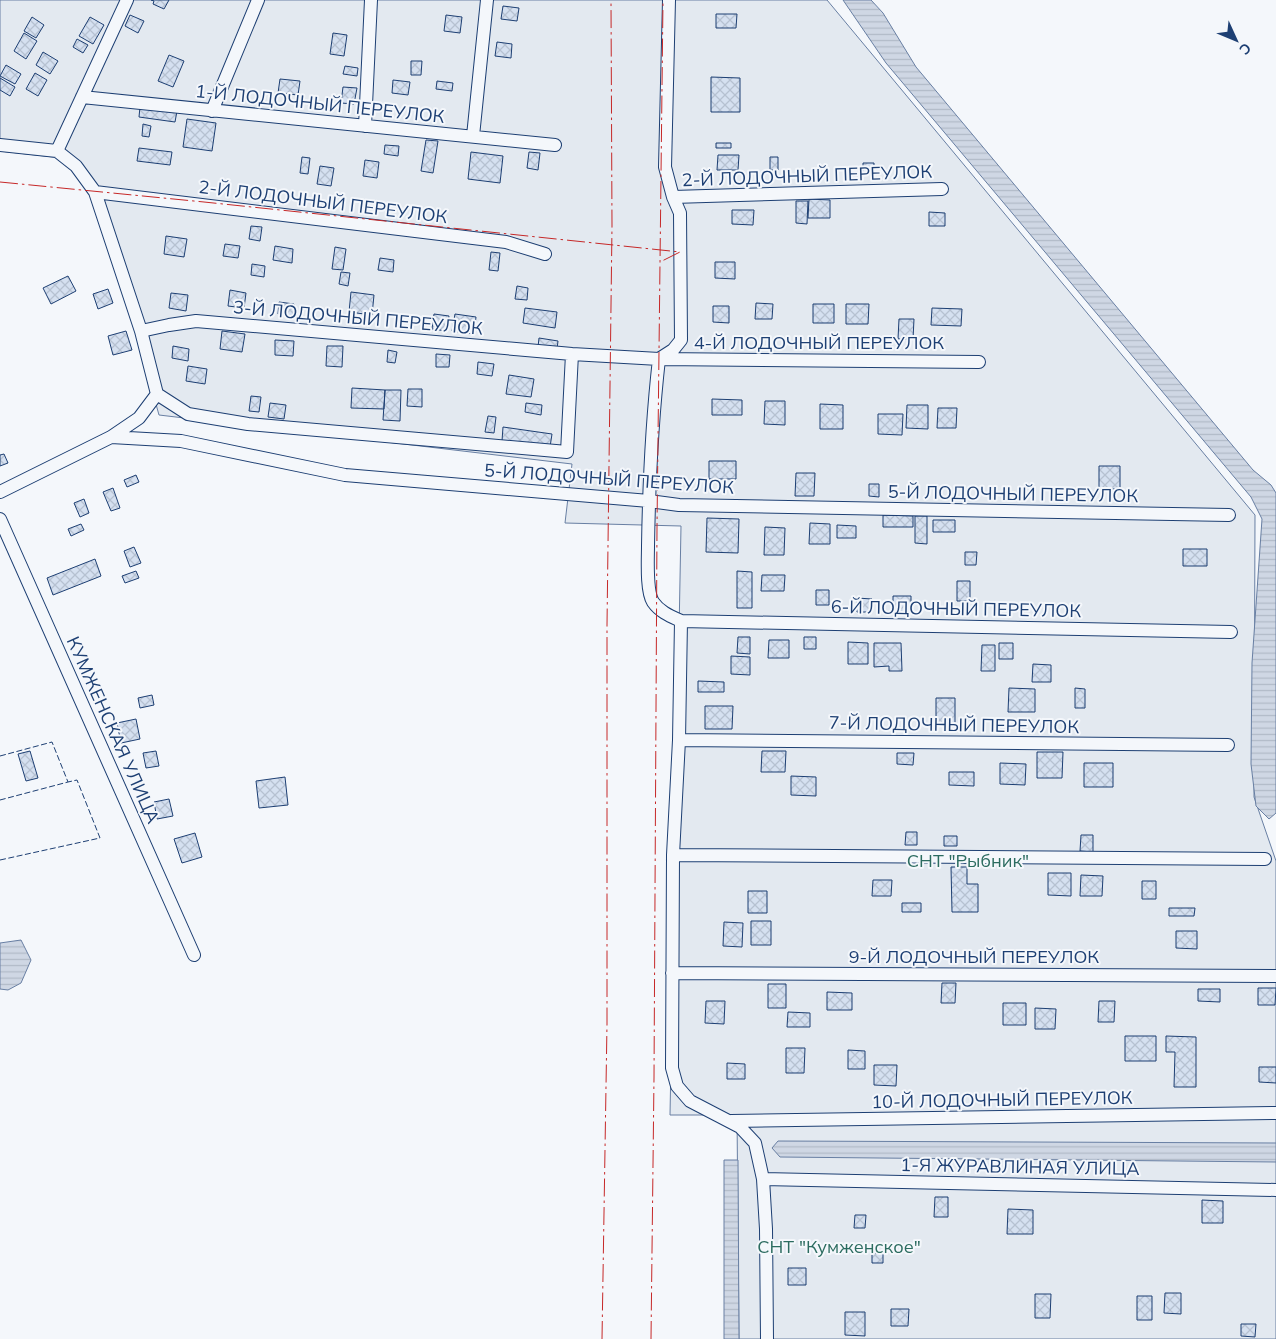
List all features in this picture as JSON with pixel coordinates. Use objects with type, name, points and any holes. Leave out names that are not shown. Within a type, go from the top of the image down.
[{"type":"street","points":[[57,151],[127,0]]},
{"type":"street","points":[[212,111],[258,0]]},
{"type":"street","points":[[365,126],[370,0]]},
{"type":"street","points":[[473,136],[487,0]]},
{"type":"street","points":[[669,0],[665,167],[673,197],[680,213],[680,340],[673,350],[659,359],[654,399],[649,500],[648,580],[652,601],[665,614],[681,621],[679,740],[673,854],[672,1068],[678,1086],[690,1101],[740,1127],[755,1142],[763,1179],[766,1229],[767,1339]]},
{"type":"street","name":"1-Й ЛОДОЧНЫЙ ПЕРЕУЛОК","points":[[82,97],[554,145]]},
{"type":"street","points":[[0,145],[57,151],[76,166],[95,192],[142,331],[157,394],[139,418],[111,437],[0,492]]},
{"type":"street","name":"2-Й ЛОДОЧНЫЙ ПЕРЕУЛОК","points":[[673,197],[942,189]]},
{"type":"street","name":"2-Й ЛОДОЧНЫЙ ПЕРЕУЛОК","points":[[95,192],[506,242],[545,254]]},
{"type":"street","name":"3-Й ЛОДОЧНЫЙ ПЕРЕУЛОК","points":[[142,331],[196,321],[572,354],[659,359]]},
{"type":"street","name":"5-Й ЛОДОЧНЫЙ ПЕРЕУЛОК","points":[[157,394],[188,414],[248,424],[567,452],[572,354]]},
{"type":"street","name":"4-Й ЛОДОЧНЫЙ ПЕРЕУЛОК","points":[[659,359],[979,362]]},
{"type":"street","name":"5-Й ЛОДОЧНЫЙ ПЕРЕУЛОК","points":[[111,437],[181,441],[344,475],[649,500],[679,506],[1229,516]]},
{"type":"street","name":"КУМЖЕНСКАЯ УЛИЦА","points":[[0,519],[194,955]]},
{"type":"street","name":"6-Й ЛОДОЧНЫЙ ПЕРЕУЛОК","points":[[681,621],[1231,632]]},
{"type":"street","name":"7-Й ЛОДОЧНЫЙ ПЕРЕУЛОК","points":[[679,740],[1228,745]]},
{"type":"street","points":[[673,854],[1265,859]]},
{"type":"street","name":"9-Й ЛОДОЧНЫЙ ПЕРЕУЛОК","points":[[672,973],[1276,976]]},
{"type":"street","name":"10-Й ЛОДОЧНЫЙ ПЕРЕУЛОК","points":[[729,1121],[1276,1113]]},
{"type":"street","name":"1-Я ЖУРАВЛИНАЯ УЛИЦА","points":[[763,1179],[1276,1190]]},
{"type":"green space","name":"СНТ \"Рыбник\"","points":[[0,0],[827,0],[1255,515],[1254,797],[1276,861],[1276,1339],[739,1339],[737,1115],[670,1115],[681,526],[565,523],[572,464],[159,415],[98,196],[62,158],[0,151]]},
{"type":"shaded area","points":[[843,0],[871,0],[883,13],[916,67],[1253,470],[1271,485],[1276,493],[1276,813],[1269,819],[1256,806],[1251,764],[1252,663],[1262,519],[1251,497],[886,63]]},
{"type":"shaded area","points":[[21,940],[31,960],[21,983],[8,990],[0,989],[0,943]]},
{"type":"shaded area","points":[[778,1141],[1276,1143],[1276,1162],[780,1157],[772,1148]]},
{"type":"shaded area","points":[[724,1160],[738,1160],[739,1339],[724,1339]]},
{"type":"building","points":[[151,0],[169,0],[164,9],[153,4],[154,1]]},
{"type":"building","points":[[503,6],[519,8],[517,21],[501,19]]},
{"type":"building","points":[[716,14],[737,14],[736,28],[716,28]]},
{"type":"building","points":[[130,15],[144,21],[138,33],[125,26]]},
{"type":"building","points":[[446,15],[462,17],[460,33],[444,31]]},
{"type":"building","points":[[32,17],[44,25],[36,38],[24,31]]},
{"type":"building","points":[[90,17],[104,25],[93,44],[79,36]]},
{"type":"building","points":[[24,33],[37,41],[26,59],[14,51]]},
{"type":"building","points":[[333,33],[347,35],[344,56],[330,54]]},
{"type":"building","points":[[77,39],[88,45],[83,53],[73,47]]},
{"type":"building","points":[[497,42],[512,44],[511,58],[495,56]]},
{"type":"building","points":[[43,52],[58,61],[50,74],[36,65]]},
{"type":"building","points":[[169,55],[184,61],[173,87],[158,81]]},
{"type":"building","points":[[411,61],[422,61],[421,75],[411,75]]},
{"type":"building","points":[[6,65],[21,74],[15,84],[0,76]]},
{"type":"building","points":[[345,66],[358,68],[357,76],[343,74]]},
{"type":"building","points":[[35,73],[47,80],[38,96],[26,89]]},
{"type":"building","points":[[711,77],[740,78],[740,112],[711,112]]},
{"type":"building","points":[[0,78],[15,87],[10,96],[0,90]]},
{"type":"building","points":[[280,79],[300,81],[298,95],[278,93]]},
{"type":"building","points":[[393,80],[410,82],[408,95],[392,93]]},
{"type":"building","points":[[437,81],[453,83],[452,91],[436,89]]},
{"type":"building","points":[[343,87],[357,88],[354,104],[341,103]]},
{"type":"building","points":[[140,107],[177,111],[175,122],[139,117]]},
{"type":"building","points":[[187,119],[216,123],[212,151],[183,147]]},
{"type":"building","points":[[143,124],[151,126],[149,137],[142,136]]},
{"type":"building","points":[[426,140],[438,141],[433,173],[421,171]]},
{"type":"building","points":[[716,143],[731,143],[731,148],[716,148]]},
{"type":"building","points":[[385,145],[399,146],[398,156],[384,154]]},
{"type":"building","points":[[139,148],[172,152],[170,165],[137,161]]},
{"type":"building","points":[[471,152],[503,156],[500,183],[468,179]]},
{"type":"building","points":[[529,152],[540,153],[538,170],[527,168]]},
{"type":"building","points":[[718,155],[739,155],[738,170],[717,170]]},
{"type":"building","points":[[302,157],[310,158],[308,174],[300,173]]},
{"type":"building","points":[[770,157],[778,157],[778,170],[770,170]]},
{"type":"building","points":[[365,160],[379,162],[377,178],[363,176]]},
{"type":"building","points":[[863,163],[874,163],[874,174],[863,174]]},
{"type":"building","points":[[320,166],[334,168],[331,186],[317,184]]},
{"type":"building","points":[[809,199],[830,200],[830,218],[808,218]]},
{"type":"building","points":[[796,201],[808,201],[807,224],[796,223]]},
{"type":"building","points":[[732,210],[754,210],[753,225],[732,224]]},
{"type":"building","points":[[929,212],[945,213],[945,226],[929,226]]},
{"type":"building","points":[[251,226],[262,227],[260,241],[249,239]]},
{"type":"building","points":[[166,236],[187,239],[184,257],[164,254]]},
{"type":"building","points":[[225,244],[240,246],[238,258],[223,256]]},
{"type":"building","points":[[275,246],[293,249],[292,263],[273,260]]},
{"type":"building","points":[[335,247],[346,249],[343,270],[332,269]]},
{"type":"building","points":[[491,252],[500,253],[498,271],[489,270]]},
{"type":"building","points":[[380,258],[394,260],[393,272],[378,270]]},
{"type":"building","points":[[715,262],[735,262],[735,279],[715,278]]},
{"type":"building","points":[[252,264],[265,266],[264,277],[251,275]]},
{"type":"building","points":[[341,272],[350,273],[348,286],[339,284]]},
{"type":"building","points":[[68,276],[76,291],[51,304],[43,288]]},
{"type":"building","points":[[517,286],[528,288],[527,300],[515,299]]},
{"type":"building","points":[[108,289],[113,303],[98,309],[93,294]]},
{"type":"building","points":[[230,290],[246,293],[244,308],[228,306]]},
{"type":"building","points":[[351,292],[374,295],[372,315],[349,312]]},
{"type":"building","points":[[171,293],[188,295],[186,311],[169,308]]},
{"type":"building","points":[[279,302],[294,304],[293,316],[278,314]]},
{"type":"building","points":[[756,303],[773,304],[772,319],[755,319]]},
{"type":"building","points":[[813,304],[834,304],[834,323],[813,323]]},
{"type":"building","points":[[846,304],[869,304],[868,324],[846,324]]},
{"type":"building","points":[[713,306],[729,306],[729,323],[713,322]]},
{"type":"building","points":[[525,308],[557,312],[555,328],[523,323]]},
{"type":"building","points":[[932,308],[962,309],[961,326],[931,325]]},
{"type":"building","points":[[434,314],[449,316],[447,331],[432,329]]},
{"type":"building","points":[[455,314],[476,317],[474,334],[452,331]]},
{"type":"building","points":[[899,319],[914,319],[913,339],[898,339]]},
{"type":"building","points":[[126,331],[132,350],[113,355],[108,336]]},
{"type":"building","points":[[222,331],[245,334],[242,352],[220,349]]},
{"type":"building","points":[[539,338],[558,341],[557,349],[538,347]]},
{"type":"building","points":[[275,340],[294,341],[293,356],[275,355]]},
{"type":"building","points":[[173,346],[189,349],[188,361],[172,358]]},
{"type":"building","points":[[327,346],[343,346],[342,367],[326,366]]},
{"type":"building","points":[[388,350],[397,352],[395,363],[387,362]]},
{"type":"building","points":[[436,354],[450,355],[449,367],[436,367]]},
{"type":"building","points":[[478,362],[494,364],[492,376],[477,374]]},
{"type":"building","points":[[188,366],[207,369],[205,384],[186,381]]},
{"type":"building","points":[[509,375],[534,379],[531,397],[506,394]]},
{"type":"building","points":[[352,388],[385,390],[384,409],[351,408]]},
{"type":"building","points":[[408,389],[422,389],[422,407],[407,406]]},
{"type":"building","points":[[385,390],[401,390],[400,421],[383,420]]},
{"type":"building","points":[[251,396],[261,397],[259,412],[249,411]]},
{"type":"building","points":[[712,399],[742,400],[742,415],[712,415]]},
{"type":"building","points":[[765,401],[785,401],[785,425],[764,424]]},
{"type":"building","points":[[270,403],[286,405],[284,419],[268,417]]},
{"type":"building","points":[[526,403],[542,405],[541,415],[525,412]]},
{"type":"building","points":[[820,404],[843,405],[843,429],[820,429]]},
{"type":"building","points":[[907,405],[928,405],[928,429],[906,428]]},
{"type":"building","points":[[938,408],[957,408],[956,428],[937,428]]},
{"type":"building","points":[[878,414],[903,414],[902,435],[878,434]]},
{"type":"building","points":[[488,416],[496,417],[494,433],[485,432]]},
{"type":"building","points":[[503,427],[552,434],[550,447],[502,441]]},
{"type":"building","points":[[4,454],[8,463],[0,466],[0,455]]},
{"type":"building","points":[[709,461],[736,461],[736,479],[709,479]]},
{"type":"building","points":[[1099,466],[1120,466],[1120,489],[1099,489]]},
{"type":"building","points":[[796,473],[815,473],[814,496],[795,496]]},
{"type":"building","points":[[136,475],[139,482],[127,487],[124,480]]},
{"type":"building","points":[[869,484],[879,484],[879,497],[869,496]]},
{"type":"building","points":[[113,488],[120,508],[111,511],[103,492]]},
{"type":"building","points":[[84,499],[89,513],[80,517],[74,503]]},
{"type":"building","points":[[883,515],[913,516],[913,527],[883,527]]},
{"type":"building","points":[[915,516],[927,516],[927,544],[915,543]]},
{"type":"building","points":[[707,518],[739,519],[738,553],[706,552]]},
{"type":"building","points":[[933,520],[955,520],[955,532],[933,532]]},
{"type":"building","points":[[810,523],[830,524],[830,544],[809,544]]},
{"type":"building","points":[[81,524],[84,530],[71,536],[68,529]]},
{"type":"building","points":[[837,525],[856,526],[856,538],[837,538]]},
{"type":"building","points":[[765,527],[785,528],[784,555],[764,555]]},
{"type":"building","points":[[134,547],[141,563],[130,567],[124,551]]},
{"type":"building","points":[[1183,549],[1207,549],[1207,566],[1183,566]]},
{"type":"building","points":[[965,552],[977,552],[976,565],[965,565]]},
{"type":"building","points":[[95,559],[101,576],[53,595],[47,578]]},
{"type":"building","points":[[136,571],[139,578],[125,583],[122,576]]},
{"type":"building","points":[[737,571],[752,572],[752,608],[737,608]]},
{"type":"building","points":[[762,575],[785,575],[784,591],[761,591]]},
{"type":"building","points":[[957,581],[970,581],[970,601],[957,601]]},
{"type":"building","points":[[816,590],[829,590],[829,605],[816,605]]},
{"type":"building","points":[[893,596],[911,596],[911,613],[893,613]]},
{"type":"building","points":[[857,598],[872,599],[872,612],[857,612]]},
{"type":"building","points":[[738,637],[750,637],[750,654],[737,653]]},
{"type":"building","points":[[804,637],[816,637],[816,649],[804,649]]},
{"type":"building","points":[[769,640],[789,640],[789,658],[768,658]]},
{"type":"building","points":[[848,642],[868,643],[868,664],[848,664]]},
{"type":"building","points":[[874,643],[901,643],[902,671],[889,671],[889,666],[874,667]]},
{"type":"building","points":[[999,643],[1013,643],[1013,659],[999,659]]},
{"type":"building","points":[[982,645],[995,645],[995,671],[981,671]]},
{"type":"building","points":[[731,656],[750,657],[750,675],[731,674]]},
{"type":"building","points":[[1033,664],[1051,665],[1051,682],[1032,682]]},
{"type":"building","points":[[698,681],[724,682],[724,692],[698,692]]},
{"type":"building","points":[[1009,688],[1035,689],[1035,712],[1008,712]]},
{"type":"building","points":[[1075,688],[1085,689],[1085,708],[1075,708]]},
{"type":"building","points":[[152,695],[154,705],[140,708],[138,698]]},
{"type":"building","points":[[936,698],[955,698],[955,724],[936,723]]},
{"type":"building","points":[[705,706],[733,706],[732,729],[705,729]]},
{"type":"building","points":[[136,719],[140,739],[121,743],[117,723]]},
{"type":"building","points":[[30,751],[38,778],[26,781],[18,754]]},
{"type":"building","points":[[156,751],[159,766],[146,768],[143,753]]},
{"type":"building","points":[[762,751],[786,751],[785,772],[761,772]]},
{"type":"building","points":[[1037,752],[1063,752],[1062,778],[1037,778]]},
{"type":"building","points":[[897,753],[914,753],[913,765],[897,764]]},
{"type":"building","points":[[1000,763],[1026,764],[1025,785],[1000,784]]},
{"type":"building","points":[[1084,763],[1113,763],[1113,787],[1084,787]]},
{"type":"building","points":[[949,772],[974,772],[974,786],[949,785]]},
{"type":"building","points":[[791,776],[816,777],[816,796],[791,795]]},
{"type":"building","points":[[285,777],[288,805],[259,808],[256,781]]},
{"type":"building","points":[[169,799],[173,816],[157,819],[154,802]]},
{"type":"building","points":[[906,832],[917,832],[917,845],[905,845]]},
{"type":"building","points":[[195,833],[202,857],[182,863],[174,839]]},
{"type":"building","points":[[1081,835],[1093,835],[1093,852],[1080,851]]},
{"type":"building","points":[[944,836],[957,836],[957,846],[944,846]]},
{"type":"building","points":[[951,867],[967,867],[967,884],[978,884],[978,912],[952,912]]},
{"type":"building","points":[[1048,873],[1071,873],[1071,896],[1048,895]]},
{"type":"building","points":[[1081,875],[1103,876],[1102,896],[1080,896]]},
{"type":"building","points":[[873,880],[892,880],[891,896],[872,896]]},
{"type":"building","points":[[1142,881],[1156,881],[1156,899],[1142,899]]},
{"type":"building","points":[[748,891],[767,891],[767,913],[748,913]]},
{"type":"building","points":[[902,903],[921,903],[921,912],[902,912]]},
{"type":"building","points":[[1169,908],[1195,908],[1194,916],[1169,916]]},
{"type":"building","points":[[751,921],[771,921],[771,945],[751,945]]},
{"type":"building","points":[[724,922],[743,923],[742,947],[723,946]]},
{"type":"building","points":[[1176,931],[1197,931],[1197,949],[1176,948]]},
{"type":"building","points":[[942,983],[956,983],[955,1003],[941,1003]]},
{"type":"building","points":[[768,984],[786,984],[786,1008],[768,1008]]},
{"type":"building","points":[[1258,988],[1276,988],[1275,1005],[1258,1005]]},
{"type":"building","points":[[1198,989],[1220,989],[1220,1002],[1198,1001]]},
{"type":"building","points":[[827,992],[852,993],[852,1010],[827,1010]]},
{"type":"building","points":[[706,1001],[725,1001],[724,1024],[705,1023]]},
{"type":"building","points":[[1099,1001],[1115,1001],[1114,1022],[1098,1022]]},
{"type":"building","points":[[1003,1003],[1026,1003],[1026,1025],[1003,1025]]},
{"type":"building","points":[[1035,1008],[1056,1009],[1055,1029],[1035,1029]]},
{"type":"building","points":[[788,1012],[810,1013],[810,1027],[787,1027]]},
{"type":"building","points":[[1125,1036],[1156,1036],[1156,1061],[1125,1061]]},
{"type":"building","points":[[1166,1036],[1196,1037],[1196,1087],[1174,1087],[1175,1052],[1166,1052]]},
{"type":"building","points":[[786,1048],[805,1048],[804,1073],[786,1073]]},
{"type":"building","points":[[848,1050],[865,1051],[865,1069],[848,1069]]},
{"type":"building","points":[[727,1063],[745,1064],[745,1079],[727,1079]]},
{"type":"building","points":[[874,1065],[897,1065],[896,1086],[874,1085]]},
{"type":"building","points":[[1259,1067],[1276,1067],[1276,1083],[1259,1082]]},
{"type":"building","points":[[935,1197],[948,1197],[948,1217],[934,1217]]},
{"type":"building","points":[[1202,1200],[1223,1201],[1223,1223],[1202,1223]]},
{"type":"building","points":[[1008,1209],[1033,1210],[1033,1234],[1007,1234]]},
{"type":"building","points":[[855,1215],[866,1215],[865,1228],[854,1228]]},
{"type":"building","points":[[872,1253],[883,1253],[883,1263],[872,1263]]},
{"type":"building","points":[[788,1268],[806,1268],[806,1285],[788,1285]]},
{"type":"building","points":[[1165,1293],[1181,1293],[1181,1314],[1164,1313]]},
{"type":"building","points":[[1035,1294],[1051,1294],[1050,1318],[1035,1318]]},
{"type":"building","points":[[1137,1296],[1152,1296],[1152,1320],[1137,1320]]},
{"type":"building","points":[[891,1309],[909,1309],[908,1326],[891,1326]]},
{"type":"building","points":[[845,1312],[865,1312],[865,1336],[845,1335]]},
{"type":"building","points":[[1241,1324],[1256,1324],[1255,1337],[1241,1336]]},
{"type":"fence","points":[[0,756],[52,742],[68,782],[0,800]]},
{"type":"fence","points":[[0,860],[100,838],[77,780],[68,782]]},
{"type":"power","points":[[602,1339],[607,1024],[607,625],[612,226],[611,0]]},
{"type":"power","points":[[651,1339],[663,0]]},
{"type":"power","points":[[0,182],[680,252],[660,262]]},
{"type":"park label","name":"СНТ \"Кумженское\"","points":[[839,1247]]}]
